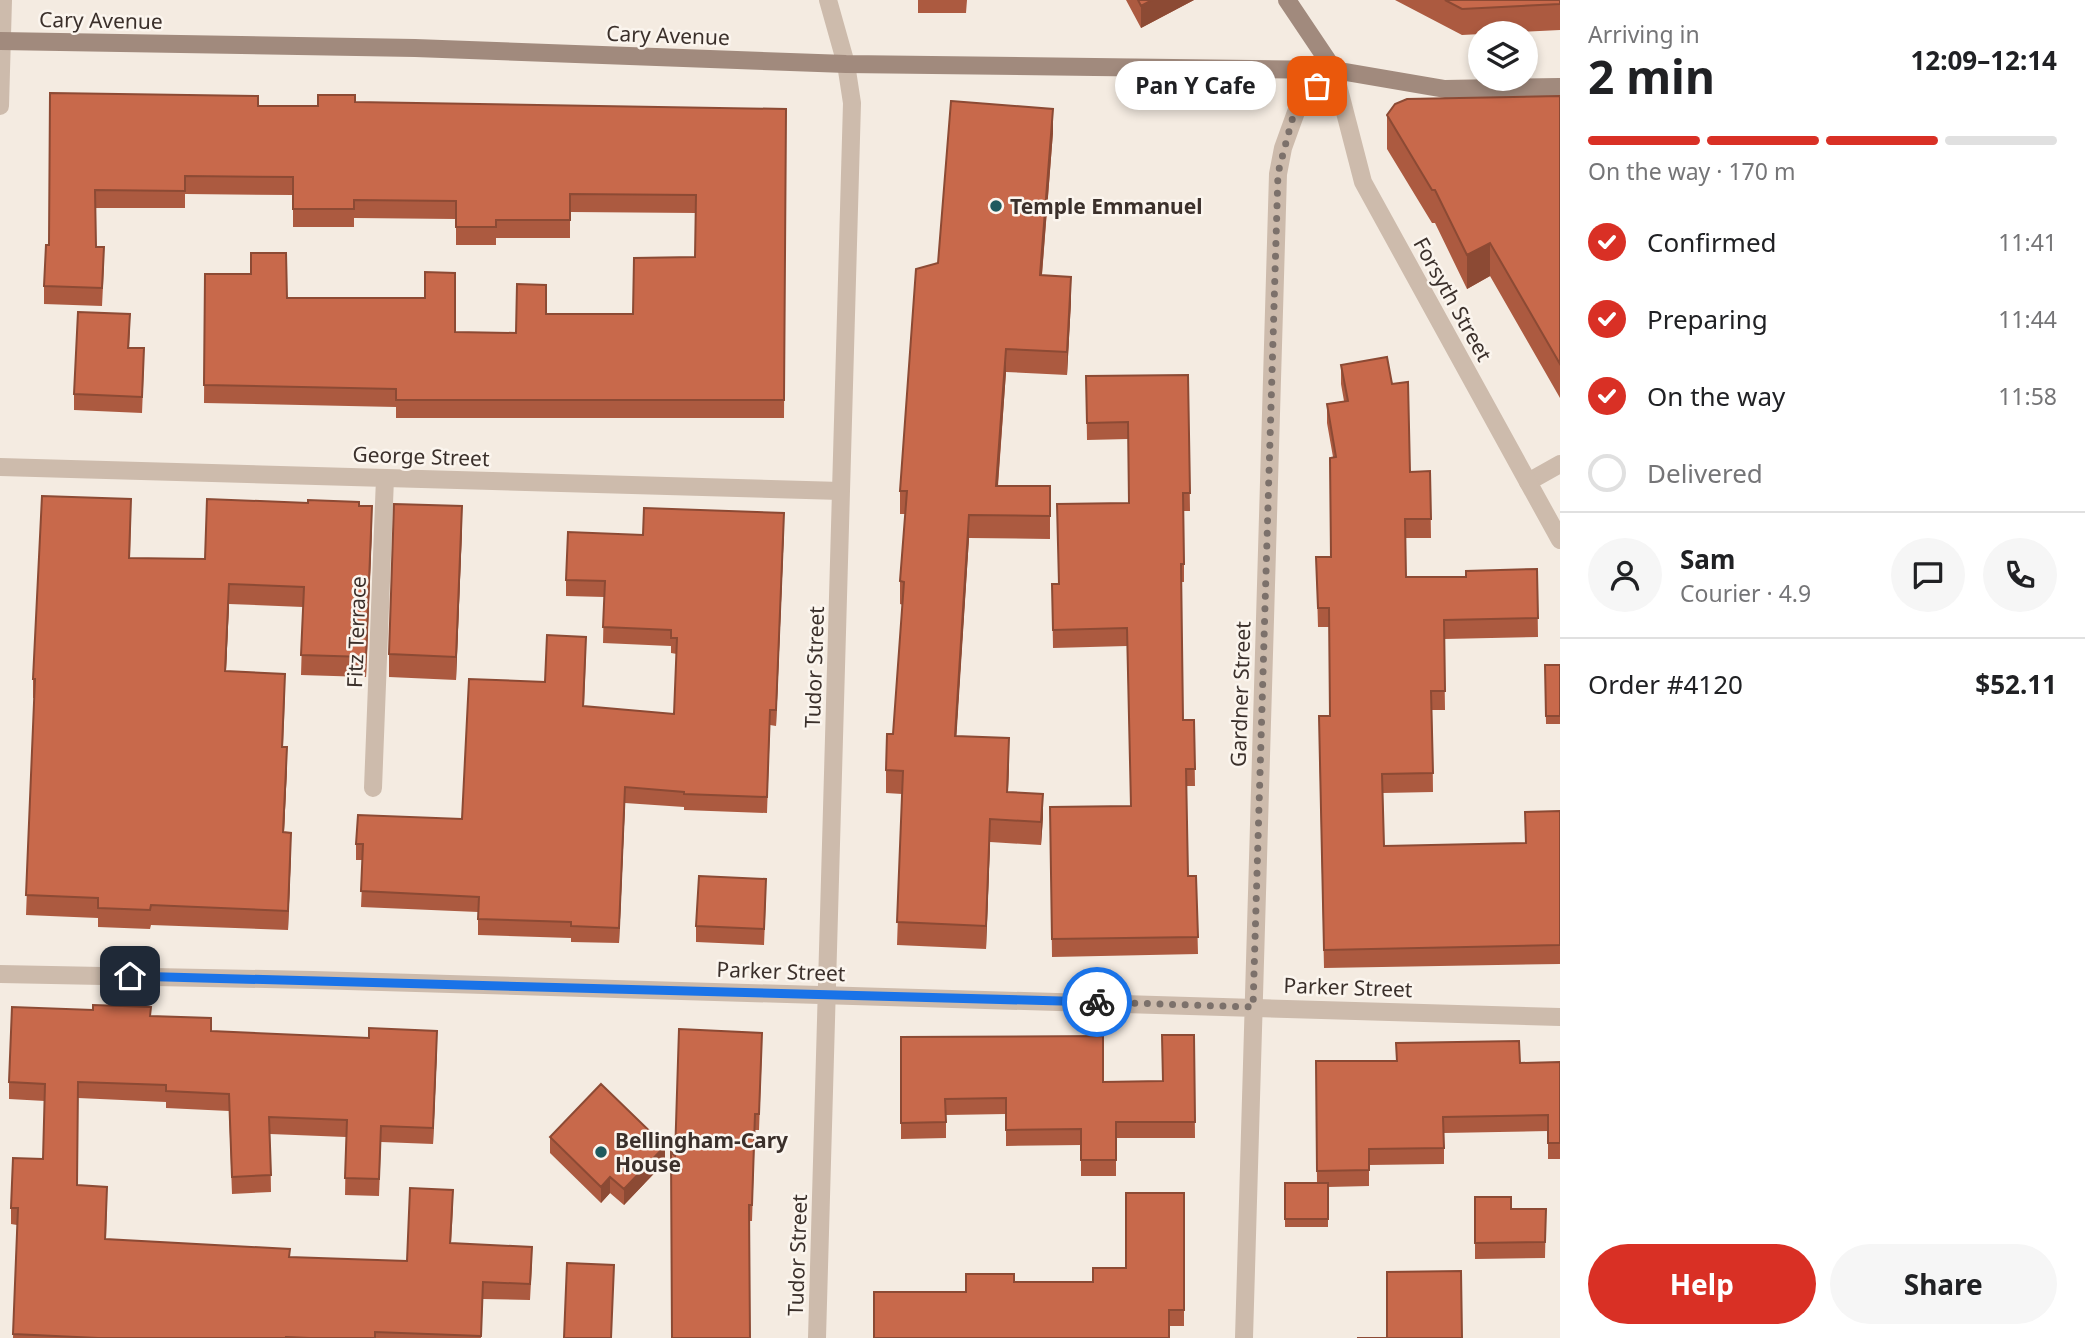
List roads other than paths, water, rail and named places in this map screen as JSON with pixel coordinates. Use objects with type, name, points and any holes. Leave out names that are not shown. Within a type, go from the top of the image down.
[{"type":"main road","points":[[1287,0],[1334,70]]},
{"type":"main road","name":"Cary Avenue","points":[[1,41],[415,48],[846,64],[1334,70],[1445,89],[1560,87]]},
{"type":"street","points":[[0,106],[3,0]]},
{"type":"street","name":"Tudor Street","points":[[817,1338],[852,103],[846,64],[828,0]]},
{"type":"street","name":"Forsyth Street","points":[[1334,70],[1363,182],[1560,540]]},
{"type":"street","name":"Gardner Street","points":[[1244,1338],[1278,173],[1283,148],[1300,101],[1334,70]]},
{"type":"street","points":[[1528,482],[1560,464]]},
{"type":"street","name":"George Street","points":[[0,467],[841,491]]},
{"type":"street","name":"Fitz Terrace","points":[[373,788],[385,478]]},
{"type":"street","name":"Parker Street","points":[[0,974],[299,980],[1560,1017]]},
{"type":"place","name":"Pan Y Cafe","points":[[1317,86]]},
{"type":"place","name":"Temple Emmanuel","points":[[996,206]]},
{"type":"place","name":"Bellingham-Cary House","points":[[601,1152]]}]
